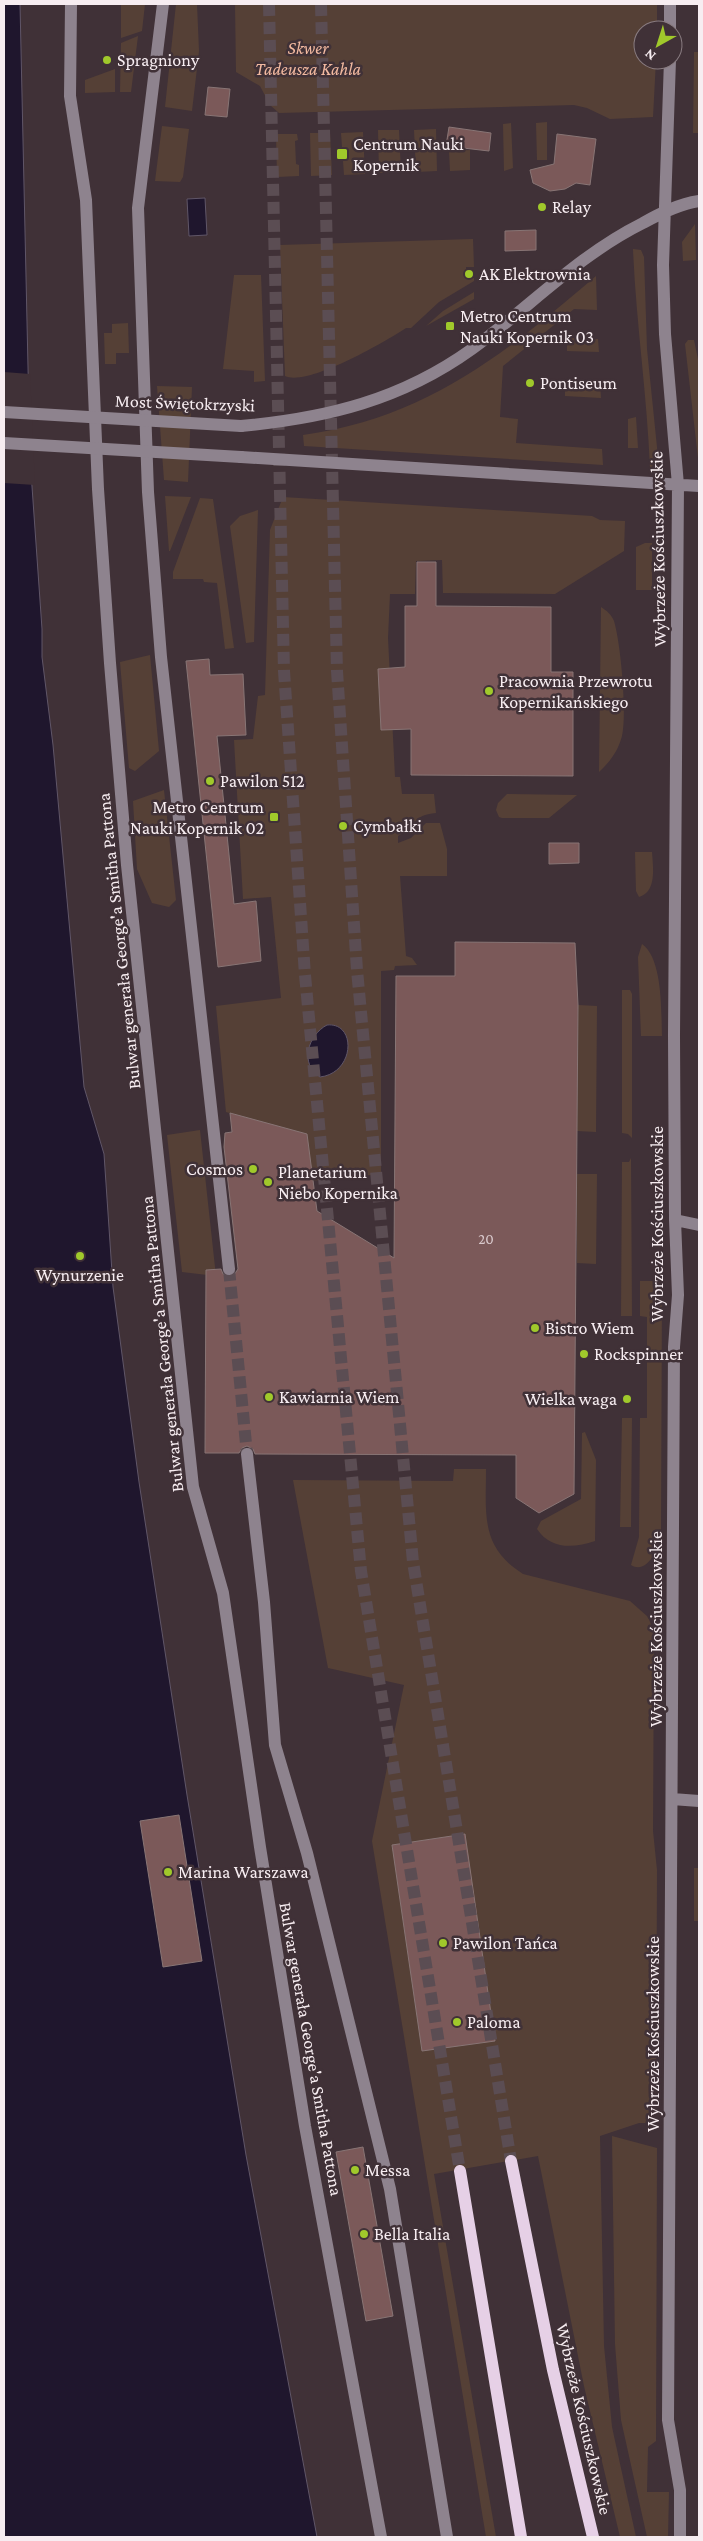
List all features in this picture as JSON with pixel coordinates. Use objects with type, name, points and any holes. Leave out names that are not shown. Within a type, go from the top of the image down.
[{"type":"main road","name":"Wybrzeże Kościuszkowskie","points":[[511,2161],[553,2370],[593,2537]]},
{"type":"main road","points":[[460,2171],[521,2537]]},
{"type":"street","name":"Bulwar generała George'a Smitha Pattona","points":[[70,4],[70,96],[86,200],[96,433],[109,656],[127,865],[193,1487],[223,1593],[260,1847],[305,2126],[381,2537]]},
{"type":"street","points":[[163,4],[138,208],[148,492],[161,657],[229,1269]]},
{"type":"street","points":[[670,4],[670,20]]},
{"type":"street","name":"Wybrzeże Kościuszkowskie","points":[[670,70],[665,211],[665,334],[678,484],[675,1220],[678,1295],[674,1348],[668,2420],[680,2490],[680,2537]]},
{"type":"street","name":"Most Świętokrzyski","points":[[4,412],[241,426],[313,418],[346,410],[383,398],[424,379],[472,349],[588,255],[665,211],[699,201]]},
{"type":"street","points":[[4,443],[699,486]]},
{"type":"street","points":[[675,1220],[699,1226]]},
{"type":"street","points":[[247,1454],[264,1602],[275,1745],[307,1853],[390,2190],[448,2537]]},
{"type":"street","points":[[672,1799],[699,1801]]},
{"type":"green space","points":[[121,4],[145,4],[142,31],[121,38]]},
{"type":"green space","points":[[176,4],[197,4],[199,51],[192,111],[165,107]]},
{"type":"green space","name":"Skwer Tadeusza Kahla","points":[[235,4],[657,4],[657,20],[633,20],[633,70],[655,70],[653,117],[610,119],[587,108],[574,105],[279,113],[270,105],[260,86],[236,72]]},
{"type":"green space","points":[[138,36],[131,92],[120,92],[121,43]]},
{"type":"green space","points":[[694,52],[699,52],[699,133],[693,133]]},
{"type":"green space","points":[[115,69],[115,92],[85,93],[85,80]]},
{"type":"green space","points":[[547,122],[547,160],[537,160],[536,123]]},
{"type":"green space","points":[[511,123],[513,168],[504,171],[503,124]]},
{"type":"green space","points":[[162,126],[189,129],[183,177],[180,182],[155,181]]},
{"type":"green space","points":[[436,129],[437,171],[416,172],[414,130]]},
{"type":"green space","points":[[378,130],[399,130],[401,172],[379,173]]},
{"type":"green space","points":[[363,132],[365,174],[344,175],[341,133]]},
{"type":"green space","points":[[310,133],[330,133],[332,175],[311,176]]},
{"type":"green space","points":[[276,134],[297,134],[298,140],[295,141],[296,164],[299,165],[299,176],[277,177]]},
{"type":"green space","points":[[470,150],[470,170],[450,171],[449,151]]},
{"type":"green space","points":[[695,224],[696,260],[683,261],[682,242]]},
{"type":"green space","points":[[473,239],[474,267],[466,267],[466,277],[474,278],[474,281],[439,302],[411,328],[406,328],[365,352],[328,369],[296,378],[285,376],[280,245]]},
{"type":"green space","points":[[633,249],[641,250],[644,257],[647,349],[658,457],[657,463],[650,468],[636,304]]},
{"type":"green space","points":[[234,275],[261,275],[265,381],[254,382],[254,371],[223,369]]},
{"type":"green space","points":[[596,276],[597,310],[574,309],[503,366],[500,417],[518,419],[516,443],[602,449],[603,465],[304,446],[303,435],[347,426],[388,414],[426,398],[462,378],[530,331]]},
{"type":"green space","points":[[474,292],[474,299],[426,326],[443,311]]},
{"type":"green space","points":[[128,323],[129,353],[116,353],[116,364],[105,364],[104,333],[112,333],[112,324]]},
{"type":"green space","points":[[567,338],[598,339],[599,352],[567,351]]},
{"type":"green space","points":[[688,340],[694,340],[699,364],[699,467],[685,344]]},
{"type":"green space","points":[[565,381],[600,383],[601,398],[565,396]]},
{"type":"green space","points":[[157,386],[192,387],[188,482],[164,480]]},
{"type":"green space","points":[[636,417],[638,448],[628,448],[628,419]]},
{"type":"green space","points":[[165,496],[191,497],[170,551],[169,551]]},
{"type":"green space","points":[[283,497],[592,516],[600,520],[625,521],[624,551],[555,594],[443,593],[442,560],[416,561],[415,594],[390,594],[388,638],[395,777],[400,777],[402,794],[434,794],[436,813],[422,816],[418,819],[398,836],[398,843],[411,838],[426,823],[440,823],[447,849],[447,876],[400,876],[406,956],[412,958],[417,965],[395,966],[394,970],[381,971],[381,1174],[310,1181],[300,1133],[226,1112],[216,1006],[281,998],[271,897],[243,899],[234,740],[253,739],[258,696],[265,695],[270,530]]},
{"type":"green space","points":[[200,498],[213,499],[234,648],[225,649],[217,583],[204,582],[203,579],[173,579],[173,572]]},
{"type":"green space","points":[[258,510],[254,642],[246,643],[230,526],[240,516]]},
{"type":"green space","points":[[645,543],[652,543],[652,590],[636,590],[636,547]]},
{"type":"green space","points":[[601,607],[612,616],[617,632],[623,679],[624,712],[622,736],[618,747],[599,772]]},
{"type":"green space","points":[[150,655],[159,751],[135,771],[129,768],[120,662]]},
{"type":"green space","points":[[164,790],[176,900],[169,907],[152,903],[137,869],[133,801]]},
{"type":"green space","points":[[507,794],[577,795],[549,818],[502,818],[499,817],[496,810],[498,803]]},
{"type":"green space","points":[[635,852],[652,852],[653,878],[651,885],[645,894],[639,897],[636,891]]},
{"type":"green space","points":[[642,944],[649,951],[654,961],[660,986],[662,1036],[641,1036],[638,957]]},
{"type":"green space","points":[[622,990],[630,990],[632,994],[632,1138],[628,1134],[622,1133]]},
{"type":"green space","points":[[578,1005],[597,1006],[596,1132],[577,1131]]},
{"type":"green space","points":[[200,1130],[216,1276],[182,1272],[167,1135]]},
{"type":"green space","points":[[631,1158],[632,1316],[621,1316],[622,1162],[629,1162]]},
{"type":"green space","points":[[577,1174],[597,1174],[596,1264],[577,1263]]},
{"type":"green space","points":[[640,1281],[662,1281],[661,1536],[658,1547],[651,1559],[642,1566],[637,1567],[631,1565],[639,1537],[640,1418],[647,1418],[647,1317],[640,1316]]},
{"type":"green space","points":[[622,1418],[632,1418],[631,1527],[620,1527]]},
{"type":"green space","points":[[585,1432],[596,1460],[595,1541],[563,1546],[549,1541],[537,1529],[541,1521],[581,1499],[582,1433]]},
{"type":"green space","points":[[454,1469],[486,1469],[486,1515],[488,1528],[492,1541],[499,1553],[509,1564],[523,1574],[630,1601],[648,1617],[654,1632],[653,1831],[657,1870],[656,2113],[653,2119],[647,2123],[639,2123],[600,2136],[604,2346],[612,2427],[636,2537],[620,2537],[584,2386],[538,2156],[434,2174],[496,2537],[486,2537],[372,1841],[404,1685],[328,1668],[293,1480],[453,1481]]},
{"type":"green space","points":[[694,1868],[699,1868],[699,1921],[694,1921]]},
{"type":"green space","points":[[612,2136],[657,2148],[656,2441],[648,2447],[647,2492],[669,2492],[668,2537],[647,2537],[621,2420],[615,2344]]},
{"type":"shaded area","points":[[4,4],[20,4],[30,458],[42,629],[42,657],[53,745],[84,1087],[104,1154],[113,1287],[139,1482],[187,1795],[246,2155],[317,2537],[4,2537]]},
{"type":"shaded area","points":[[205,198],[207,235],[189,236],[187,199]]},
{"type":"shaded area","points":[[327,1025],[337,1026],[343,1031],[347,1039],[348,1048],[346,1058],[340,1067],[332,1073],[320,1077],[313,1071],[310,1065],[308,1050],[315,1036]]},
{"type":"pier","points":[[4,372],[30,374],[35,485],[4,483]]},
{"type":"building","points":[[208,87],[230,89],[227,117],[205,115]]},
{"type":"building","points":[[449,127],[491,133],[489,151],[446,146]]},
{"type":"building","points":[[557,134],[596,139],[590,185],[576,183],[565,189],[550,191],[533,183],[530,170],[554,164]]},
{"type":"building","points":[[536,230],[536,250],[505,251],[505,231]]},
{"type":"building","name":"Pracownia Przewrotu Kopernikańskiego","points":[[417,562],[436,562],[436,606],[551,607],[551,672],[573,672],[573,776],[411,775],[411,729],[381,730],[378,669],[405,667],[405,606],[417,606]]},
{"type":"building","name":"Pawilon 512","points":[[209,659],[210,675],[243,674],[246,735],[217,736],[234,904],[256,901],[261,961],[218,967],[186,661]]},
{"type":"building","points":[[549,843],[579,843],[579,863],[549,864]]},
{"type":"building","points":[[455,942],[575,943],[578,1005],[574,1494],[539,1513],[516,1498],[516,1455],[255,1454],[253,1449],[247,1446],[242,1448],[239,1453],[205,1453],[206,1270],[221,1269],[223,1274],[229,1277],[234,1275],[238,1269],[224,1147],[225,1133],[232,1132],[230,1113],[307,1134],[317,1211],[394,1258],[396,976],[455,976]]},
{"type":"building","name":"Marina Warszawa","points":[[179,1815],[202,1961],[163,1967],[140,1821]]},
{"type":"building","name":"Pawilon Tańca","points":[[465,1834],[495,2041],[422,2051],[392,1845]]},
{"type":"building","name":"Bella Italia","points":[[363,2147],[393,2316],[366,2321],[336,2152]]},
{"type":"tunnel","points":[[269,4],[284,671],[305,975],[361,1571],[460,2171]]},
{"type":"tunnel","points":[[321,4],[337,671],[357,970],[413,1562],[511,2161]]},
{"type":"tunnel","points":[[229,1269],[247,1454]]},
{"type":"place","name":"Spragniony","points":[[107,60]]},
{"type":"place","name":"Centrum Nauki Kopernik","points":[[342,154]]},
{"type":"place","name":"Relay","points":[[542,207]]},
{"type":"place","name":"AK Elektrownia","points":[[469,274]]},
{"type":"place","name":"Metro Centrum Nauki Kopernik 03","points":[[450,326]]},
{"type":"place","name":"Pontiseum","points":[[530,383]]},
{"type":"place","name":"Pracownia Przewrotu Kopernikańskiego","points":[[489,691]]},
{"type":"place","name":"Pawilon 512","points":[[210,781]]},
{"type":"place","name":"Metro Centrum Nauki Kopernik 02","points":[[274,817]]},
{"type":"place","name":"Cymbałki","points":[[343,826]]},
{"type":"place","name":"Cosmos","points":[[253,1169]]},
{"type":"place","name":"Planetarium Niebo Kopernika","points":[[268,1182]]},
{"type":"place","name":"Wynurzenie","points":[[80,1256]]},
{"type":"place","name":"Bistro Wiem","points":[[535,1328]]},
{"type":"place","name":"Rockspinner","points":[[584,1354]]},
{"type":"place","name":"Kawiarnia Wiem","points":[[269,1397]]},
{"type":"place","name":"Wielka waga","points":[[627,1399]]},
{"type":"place","name":"Marina Warszawa","points":[[168,1872]]},
{"type":"place","name":"Pawilon Tańca","points":[[443,1943]]},
{"type":"place","name":"Paloma","points":[[457,2022]]},
{"type":"place","name":"Messa","points":[[355,2170]]},
{"type":"place","name":"Bella Italia","points":[[364,2234]]}]
